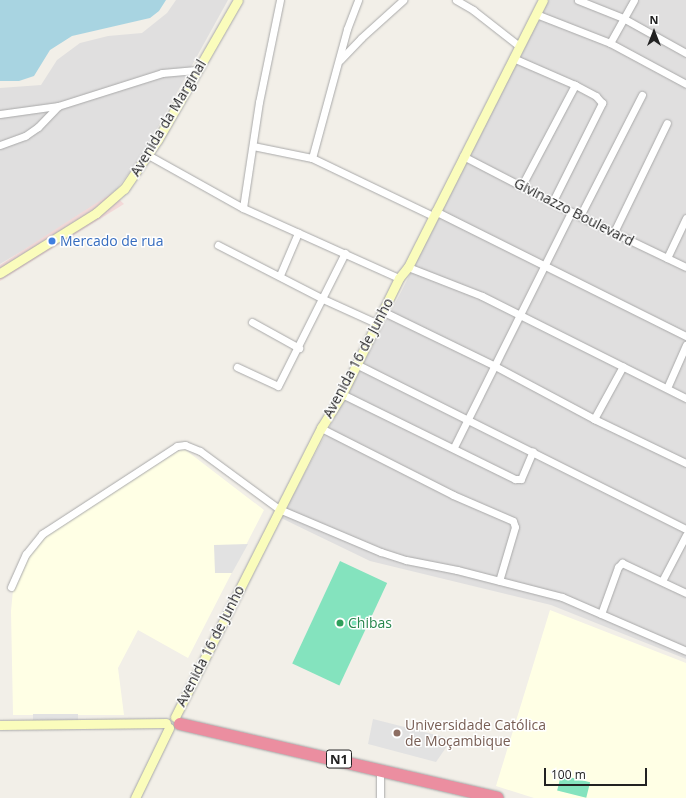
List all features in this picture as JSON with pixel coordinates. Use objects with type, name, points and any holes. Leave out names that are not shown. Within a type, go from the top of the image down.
[{"type":"highway","name":"N1","points":[[173,723],[380,769],[497,798]]},
{"type":"street","name":"Avenida da Marginal","points":[[0,273],[111,202],[137,174],[238,0]]},
{"type":"street","points":[[243,208],[261,88],[280,0]]},
{"type":"street","points":[[312,158],[340,60],[347,29],[358,0]]},
{"type":"street","points":[[340,60],[361,38],[403,0]]},
{"type":"street","points":[[456,0],[474,10],[519,46]]},
{"type":"street","name":"Avenida 16 de Junho","points":[[135,798],[279,508],[320,428],[342,394],[356,364],[384,312],[399,278],[408,267],[543,0]]},
{"type":"street","points":[[578,0],[623,18],[686,53]]},
{"type":"street","points":[[610,43],[634,0]]},
{"type":"street","points":[[536,14],[610,43],[686,84]]},
{"type":"street","points":[[513,58],[575,85],[596,96],[602,103],[553,202]]},
{"type":"street","points":[[0,114],[58,106],[162,74],[196,70]]},
{"type":"street","points":[[522,185],[575,85]]},
{"type":"street","points":[[580,216],[642,95]]},
{"type":"street","points":[[0,145],[25,136],[58,106]]},
{"type":"street","points":[[614,232],[667,123]]},
{"type":"street","points":[[253,146],[312,158],[545,264],[686,336]]},
{"type":"street","points":[[148,156],[243,208],[399,278]]},
{"type":"street","name":"Givinazzo Boulevard","points":[[464,156],[522,185],[571,212],[686,267]]},
{"type":"street","points":[[454,447],[493,365],[520,315],[571,212]]},
{"type":"street","points":[[667,258],[686,218]]},
{"type":"street","points":[[280,275],[298,233]]},
{"type":"street","points":[[218,245],[280,275],[323,299],[378,324]]},
{"type":"street","points":[[238,367],[278,386],[299,348],[345,253]]},
{"type":"street","points":[[408,267],[482,296],[686,398]]},
{"type":"street","points":[[384,312],[493,365],[594,419],[686,462]]},
{"type":"street","points":[[252,322],[299,348]]},
{"type":"street","points":[[667,388],[686,345]]},
{"type":"street","points":[[356,364],[467,418],[686,529]]},
{"type":"street","points":[[594,419],[623,366]]},
{"type":"street","points":[[342,394],[454,447],[518,480],[521,479],[533,451]]},
{"type":"street","points":[[320,428],[513,521],[515,527],[499,581]]},
{"type":"street","points":[[11,587],[26,554],[42,534],[181,445],[200,451],[279,508],[406,560],[562,597],[686,651]]},
{"type":"street","points":[[662,581],[686,535]]},
{"type":"street","points":[[602,614],[620,564],[662,581],[686,593]]},
{"type":"street","name":"N1","points":[[0,725],[173,723]]},
{"type":"street","points":[[380,769],[380,798]]},
{"type":"shaded area","points":[[176,0],[228,0],[142,156],[116,190],[73,221],[0,264],[0,88],[41,85],[57,60],[80,43],[108,36],[142,33],[167,13]]},
{"type":"shaded area","points":[[547,0],[686,0],[686,659],[551,605],[370,561],[281,518],[401,292]]},
{"type":"shaded area","name":"Mercado de rua","points":[[112,193],[124,204],[0,281],[0,265]]},
{"type":"shaded area","points":[[183,448],[264,510],[188,658],[138,630],[118,668],[124,715],[13,715],[11,611],[13,590],[29,555],[47,535],[61,525]]},
{"type":"shaded area","points":[[248,544],[232,573],[215,573],[214,545]]},
{"type":"shaded area","points":[[550,610],[686,663],[686,798],[534,798],[496,786]]},
{"type":"shaded area","points":[[33,714],[78,714],[78,722],[33,722]]},
{"type":"shaded area","points":[[373,719],[452,739],[436,762],[368,744]]},
{"type":"green space","name":"Chibas","points":[[340,561],[387,583],[339,685],[292,663]]},
{"type":"green space","points":[[561,775],[590,782],[586,798],[557,791]]},
{"type":"water","points":[[0,0],[166,0],[159,11],[150,18],[72,36],[50,50],[34,76],[19,81],[0,81]]},
{"type":"place","name":"Mercado de rua","points":[[52,241]]},
{"type":"place","name":"Chibas","points":[[340,623]]},
{"type":"place","name":"Universidade Católica de Moçambique","points":[[397,733]]}]
